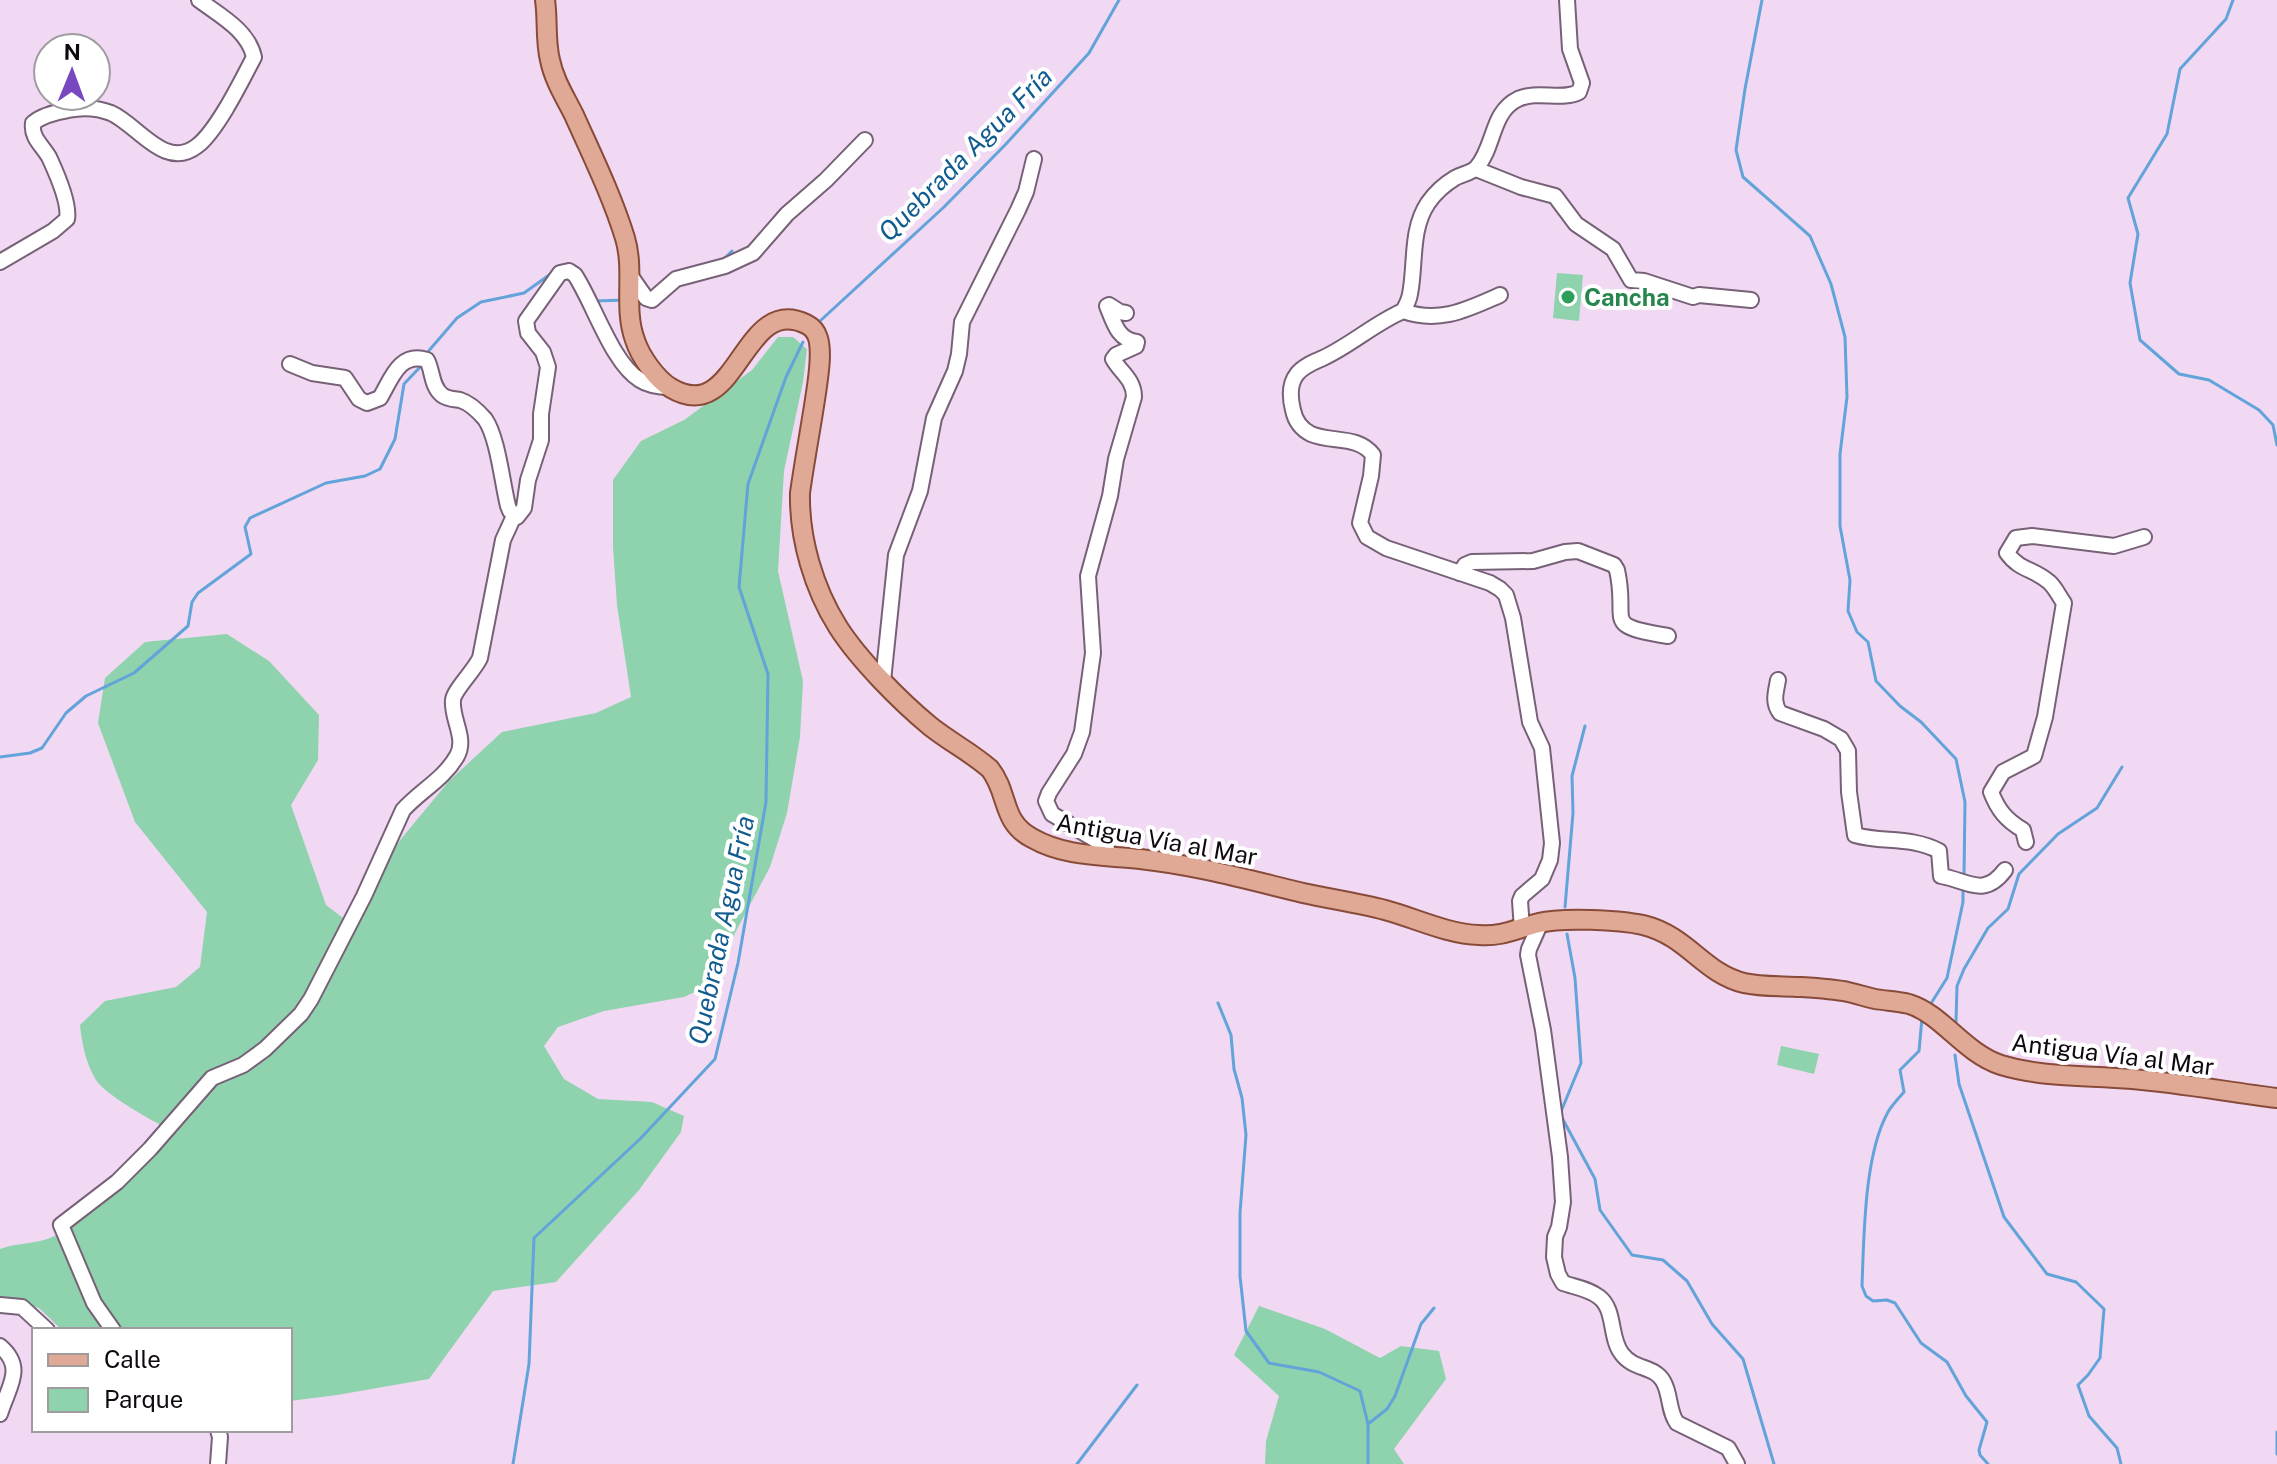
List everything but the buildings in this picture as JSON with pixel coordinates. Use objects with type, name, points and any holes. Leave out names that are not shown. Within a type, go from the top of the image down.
[{"type":"main road","points":[[545,0],[547,41],[554,75],[626,240],[631,324],[635,342],[643,357],[671,387]]},
{"type":"main road","name":"Antigua Vía al Mar","points":[[671,387],[695,394],[715,387],[731,371],[754,338],[777,321],[790,319],[814,329],[819,340],[819,369],[800,493],[802,535],[817,581],[839,629],[904,704],[933,729],[990,769],[997,778],[1012,821],[1035,841],[1093,856],[1166,861],[1206,869],[1384,910],[1470,935],[1507,934],[1541,922],[1639,924],[1664,931],[1717,971],[1745,983],[1847,991],[1924,1009],[1958,1039],[1996,1063],[2053,1075],[2136,1079],[2277,1098]]},
{"type":"street","points":[[0,262],[53,231],[67,219],[67,203],[54,169],[34,134],[33,123],[37,119],[76,109],[101,110],[119,118],[159,148],[177,153],[193,149],[212,130],[254,57],[249,43],[234,25],[199,0]]},
{"type":"street","points":[[1522,929],[1520,901],[1542,879],[1550,860],[1552,843],[1542,748],[1530,722],[1513,618],[1506,595],[1490,583],[1386,548],[1367,537],[1360,523],[1373,455],[1355,442],[1309,433],[1293,412],[1291,393],[1299,370],[1403,311],[1410,295],[1414,248],[1427,204],[1456,178],[1476,169],[1503,111],[1512,103],[1530,96],[1570,96],[1579,92],[1582,83],[1570,49],[1567,0]]},
{"type":"street","points":[[630,275],[646,298],[652,300],[676,279],[725,266],[753,253],[787,214],[865,140]]},
{"type":"street","points":[[883,681],[896,555],[920,491],[934,418],[955,371],[962,322],[1026,192],[1034,159]]},
{"type":"street","points":[[1476,169],[1521,187],[1555,196],[1576,224],[1613,249],[1631,280],[1644,281],[1693,297],[1751,300]]},
{"type":"street","points":[[514,516],[522,512],[541,440],[541,414],[548,367],[543,352],[528,333],[526,321],[560,273],[569,271],[575,275],[611,346],[628,369],[639,380],[655,386],[671,387]]},
{"type":"street","points":[[1403,311],[1454,315],[1500,295]]},
{"type":"street","points":[[1109,856],[1107,849],[1099,842],[1052,814],[1046,801],[1074,754],[1082,732],[1093,653],[1088,576],[1134,397],[1127,374],[1113,359],[1136,346],[1137,342],[1124,338],[1107,306],[1126,313]]},
{"type":"street","points":[[290,364],[312,373],[345,378],[359,399],[367,403],[380,398],[390,378],[404,363],[419,358],[427,360],[440,393],[471,406],[487,422],[496,447],[508,506],[514,516]]},
{"type":"street","points":[[112,1328],[94,1303],[61,1225],[117,1182],[212,1078],[243,1065],[265,1049],[301,1014],[311,999],[364,896],[403,810],[435,783],[460,752],[453,696],[480,658],[503,540],[514,516]]},
{"type":"street","points":[[2026,842],[2023,830],[1998,809],[1991,792],[2003,772],[2034,756],[2045,717],[2064,603],[2051,583],[2016,565],[2007,553],[2016,538],[2032,536],[2114,546],[2144,537]]},
{"type":"street","points":[[1460,573],[1465,565],[1472,562],[1533,561],[1578,551],[1614,565],[1620,615],[1627,628],[1668,636]]},
{"type":"street","points":[[1778,680],[1775,700],[1780,713],[1824,729],[1841,739],[1848,751],[1849,792],[1855,835],[1902,840],[1932,848],[1939,851],[1941,876],[1975,886],[1988,886],[1996,882],[2005,870]]},
{"type":"street","points":[[1541,922],[1528,955],[1543,1030],[1560,1157],[1563,1202],[1555,1237],[1555,1266],[1563,1283],[1595,1294],[1607,1305],[1621,1354],[1636,1366],[1656,1372],[1662,1378],[1677,1423],[1728,1448],[1737,1464]]},
{"type":"street","points":[[0,1305],[22,1307],[45,1328]]},
{"type":"street","points":[[0,1346],[11,1357],[15,1372],[0,1414]]},
{"type":"street","points":[[218,1464],[219,1432]]},
{"type":"green space","name":"Cancha","points":[[1557,273],[1583,275],[1579,321],[1553,318]]},
{"type":"green space","points":[[778,337],[793,337],[807,349],[784,471],[778,571],[803,681],[800,737],[787,813],[770,867],[735,933],[714,983],[684,997],[604,1011],[558,1027],[544,1046],[564,1079],[598,1099],[652,1102],[684,1116],[681,1132],[639,1190],[556,1282],[493,1291],[429,1379],[337,1395],[292,1401],[292,1328],[60,1328],[39,1308],[0,1298],[0,1249],[50,1238],[78,1222],[129,1180],[163,1139],[159,1124],[116,1098],[96,1080],[85,1054],[80,1025],[105,1001],[176,987],[200,967],[207,912],[135,822],[98,723],[105,678],[145,642],[227,634],[269,661],[319,715],[318,760],[291,805],[326,905],[343,918],[401,839],[449,781],[502,732],[596,713],[631,697],[617,605],[613,480],[641,441],[684,420],[752,370]]},
{"type":"green space","points":[[1781,1046],[1819,1054],[1814,1074],[1777,1065]]},
{"type":"green space","points":[[1259,1306],[1325,1329],[1380,1358],[1401,1346],[1439,1351],[1446,1379],[1394,1449],[1404,1464],[1265,1464],[1266,1441],[1279,1396],[1234,1355]]},
{"type":"waterway","name":"Quebrada Agua Fría","points":[[820,321],[944,207],[1006,144],[1089,53],[1119,0]]},
{"type":"waterway","points":[[1762,0],[1736,150],[1743,177],[1810,236],[1831,284],[1845,337],[1847,397],[1840,454],[1840,526],[1850,580],[1848,611],[1857,632],[1868,642],[1876,681],[1956,759],[1965,802],[1964,876]]},
{"type":"waterway","points":[[2233,0],[2226,19],[2180,69],[2167,134],[2128,198],[2138,234],[2130,283],[2140,340],[2179,374],[2209,380],[2259,410],[2273,425],[2277,445]]},
{"type":"waterway","points":[[723,260],[732,251]]},
{"type":"waterway","points":[[426,354],[457,318],[481,302],[524,293],[552,273]]},
{"type":"waterway","points":[[596,301],[624,300]]},
{"type":"waterway","name":"Quebrada Agua Fría","points":[[513,1464],[529,1364],[534,1238],[640,1139],[715,1059],[738,963],[766,802],[768,674],[739,587],[748,484],[786,377],[803,342]]},
{"type":"waterway","points":[[0,757],[42,748],[66,713],[86,696],[134,673],[188,626],[192,602],[198,593],[251,554],[245,527],[250,518],[326,483],[365,476],[380,469],[395,439],[404,384],[423,364]]},
{"type":"waterway","points":[[1565,907],[1573,813],[1572,776],[1585,726]]},
{"type":"waterway","points":[[1956,1022],[1957,986],[1964,969],[1988,928],[2008,909],[2019,874],[2058,834],[2097,808],[2122,767]]},
{"type":"waterway","points":[[1930,1005],[1947,978],[1963,902],[1963,888]]},
{"type":"waterway","points":[[1567,934],[1575,978],[1581,1063],[1560,1114],[1595,1179],[1600,1210],[1632,1255],[1663,1260],[1687,1281],[1712,1324],[1743,1359],[1774,1464]]},
{"type":"waterway","points":[[1218,1003],[1231,1035],[1246,1135],[1240,1213],[1240,1276],[1246,1331],[1269,1363],[1319,1372],[1360,1391],[1368,1424]]},
{"type":"waterway","points":[[1922,1018],[1919,1051],[1900,1070],[1904,1092],[1888,1112],[1874,1150],[1867,1196],[1862,1286],[1866,1296],[1873,1301],[1895,1303],[1921,1343],[1947,1362],[1966,1396],[1987,1422],[1979,1450],[1988,1464]]},
{"type":"waterway","points":[[1955,1055],[1959,1084],[2004,1217],[2047,1274],[2076,1282],[2104,1309],[2100,1358],[2078,1385],[2089,1416],[2117,1448],[2121,1464]]},
{"type":"waterway","points":[[1368,1464],[1368,1424],[1387,1409],[1395,1396],[1421,1324],[1434,1308]]},
{"type":"waterway","points":[[1077,1464],[1137,1385]]},
{"type":"waterway","points":[[2277,1432],[2277,1454]]},
{"type":"place","name":"Cancha","points":[[1568,297]]}]
